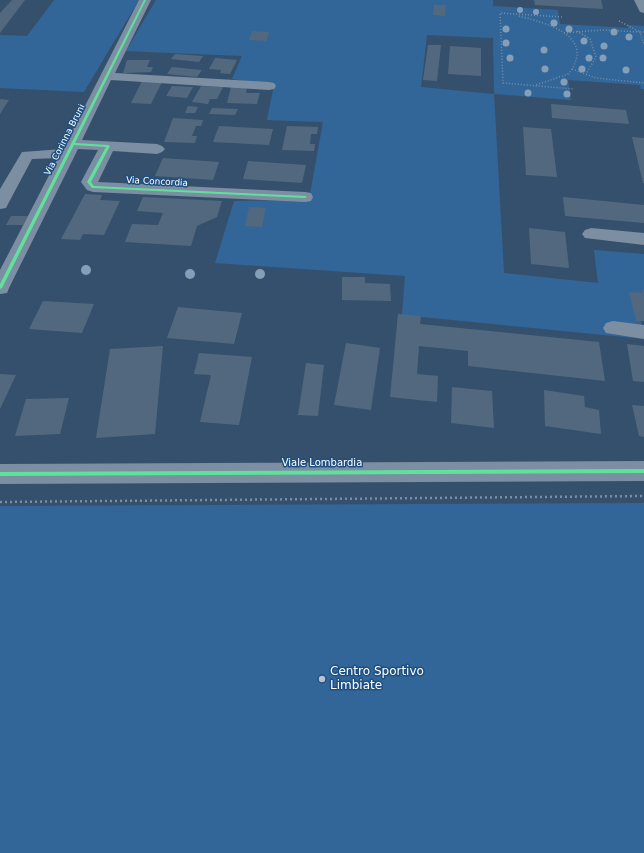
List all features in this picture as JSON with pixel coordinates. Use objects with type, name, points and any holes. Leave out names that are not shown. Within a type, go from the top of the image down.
[{"type":"street","name":"Via Corinna Bruni","points":[[0,288],[4,269],[69,148],[145,0]]},
{"type":"street","points":[[640,0],[644,10]]},
{"type":"street","points":[[106,76],[269,86]]},
{"type":"street","points":[[0,204],[27,155],[69,148],[108,146],[157,149]]},
{"type":"street","name":"Via Concordia","points":[[108,146],[89,182],[93,186],[305,197]]},
{"type":"street","points":[[0,173],[17,173]]},
{"type":"street","points":[[591,234],[644,239]]},
{"type":"street","points":[[613,328],[644,332]]},
{"type":"street","name":"Viale Lombardia","points":[[0,474],[644,471]]},
{"type":"path","points":[[562,17],[500,13],[504,83],[573,89]]},
{"type":"path","points":[[513,14],[539,22],[564,33],[576,46],[577,56],[569,73],[533,86]]},
{"type":"path","points":[[619,21],[640,32],[644,45]]},
{"type":"path","points":[[564,33],[610,29],[644,32]]},
{"type":"path","points":[[577,31],[590,39],[596,57],[586,74]]},
{"type":"path","points":[[572,69],[596,78],[644,83]]},
{"type":"path","points":[[0,502],[644,496]]},
{"type":"shaded area","points":[[54,0],[139,0],[84,92],[0,88],[0,35],[27,36]]},
{"type":"shaded area","points":[[156,0],[493,0],[493,6],[558,10],[560,24],[628,28],[628,25],[644,26],[644,89],[641,89],[640,85],[568,80],[571,100],[494,94],[504,273],[598,283],[594,250],[644,254],[643,293],[630,293],[636,320],[641,321],[644,339],[402,315],[405,276],[215,263],[234,201],[309,200],[323,122],[267,120],[274,85],[232,79],[242,56],[126,51]],"holes":[[[427,35],[493,38],[494,94],[421,87]]]},
{"type":"shaded area","name":"Centro Sportivo Limbiate","points":[[644,503],[644,853],[0,853],[0,506]]},
{"type":"building","points":[[12,0],[25,0],[0,33],[0,13]]},
{"type":"building","points":[[534,0],[601,0],[603,9],[535,5]]},
{"type":"building","points":[[434,5],[446,5],[445,16],[433,15]]},
{"type":"building","points":[[252,31],[269,32],[266,41],[249,40]]},
{"type":"building","points":[[428,45],[441,45],[437,81],[423,80]]},
{"type":"building","points":[[450,46],[481,48],[481,76],[448,74]]},
{"type":"building","points":[[175,54],[203,56],[199,62],[171,59]]},
{"type":"building","points":[[215,58],[237,60],[230,74],[220,73],[221,70],[209,69]]},
{"type":"building","points":[[127,60],[150,60],[147,67],[153,67],[151,72],[123,73]]},
{"type":"building","points":[[172,67],[202,70],[197,77],[167,74]]},
{"type":"building","points":[[142,81],[162,82],[151,104],[131,103]]},
{"type":"building","points":[[172,86],[193,87],[187,98],[166,96]]},
{"type":"building","points":[[201,86],[223,87],[217,99],[210,99],[208,104],[192,102]]},
{"type":"building","points":[[231,87],[247,87],[246,93],[260,93],[257,104],[227,103]]},
{"type":"building","points":[[0,99],[9,100],[0,114]]},
{"type":"building","points":[[551,104],[626,110],[629,124],[552,118]]},
{"type":"building","points":[[188,106],[198,107],[195,113],[185,113]]},
{"type":"building","points":[[212,108],[238,109],[235,115],[209,114]]},
{"type":"building","points":[[173,118],[203,120],[201,126],[196,126],[192,136],[197,136],[195,143],[164,142]]},
{"type":"building","points":[[219,126],[273,129],[269,145],[213,142]]},
{"type":"building","points":[[287,126],[318,127],[317,134],[311,134],[310,144],[315,144],[314,151],[282,150]]},
{"type":"building","points":[[523,127],[551,129],[557,177],[526,175]]},
{"type":"building","points":[[632,137],[644,138],[644,183],[643,183]]},
{"type":"building","points":[[163,158],[219,162],[213,180],[155,176]]},
{"type":"building","points":[[248,161],[306,165],[302,183],[243,179]]},
{"type":"building","points":[[85,194],[102,195],[100,200],[120,201],[104,235],[83,234],[80,240],[61,239]]},
{"type":"building","points":[[143,197],[222,201],[217,217],[197,226],[191,246],[125,242],[132,224],[158,225],[163,213],[137,211]]},
{"type":"building","points":[[563,197],[644,205],[644,223],[565,216]]},
{"type":"building","points":[[249,207],[266,208],[262,227],[245,226]]},
{"type":"building","points":[[11,216],[28,216],[23,225],[6,225]]},
{"type":"building","points":[[529,228],[565,232],[569,268],[531,264]]},
{"type":"building","points":[[342,277],[365,277],[365,283],[390,284],[391,301],[342,300]]},
{"type":"building","points":[[642,289],[644,289],[644,321],[636,321],[629,292],[643,293]]},
{"type":"building","points":[[43,301],[94,304],[82,333],[29,329]]},
{"type":"building","points":[[178,307],[242,313],[234,344],[167,338]]},
{"type":"building","points":[[398,314],[421,316],[420,324],[599,342],[605,381],[468,366],[468,351],[419,346],[417,374],[438,376],[437,402],[390,397]]},
{"type":"building","points":[[346,343],[380,348],[371,410],[334,405]]},
{"type":"building","points":[[627,344],[644,346],[644,382],[633,381]]},
{"type":"building","points":[[163,346],[155,434],[96,438],[110,349]]},
{"type":"building","points":[[199,353],[252,357],[239,425],[200,422],[211,375],[194,374]]},
{"type":"building","points":[[306,363],[324,365],[318,416],[298,415]]},
{"type":"building","points":[[0,374],[16,375],[0,409]]},
{"type":"building","points":[[452,387],[492,391],[494,428],[451,423]]},
{"type":"building","points":[[544,390],[584,396],[585,407],[599,410],[601,434],[545,426]]},
{"type":"building","points":[[69,398],[60,434],[15,436],[26,399]]},
{"type":"building","points":[[632,405],[644,406],[644,437],[639,436]]},
{"type":"cycle path","points":[[0,288],[145,0]]},
{"type":"cycle path","points":[[72,144],[108,146],[89,182],[93,187],[305,197]]},
{"type":"cycle path","points":[[0,474],[644,471]]},
{"type":"place","name":"Centro Sportivo Limbiate","points":[[322,679]]}]
